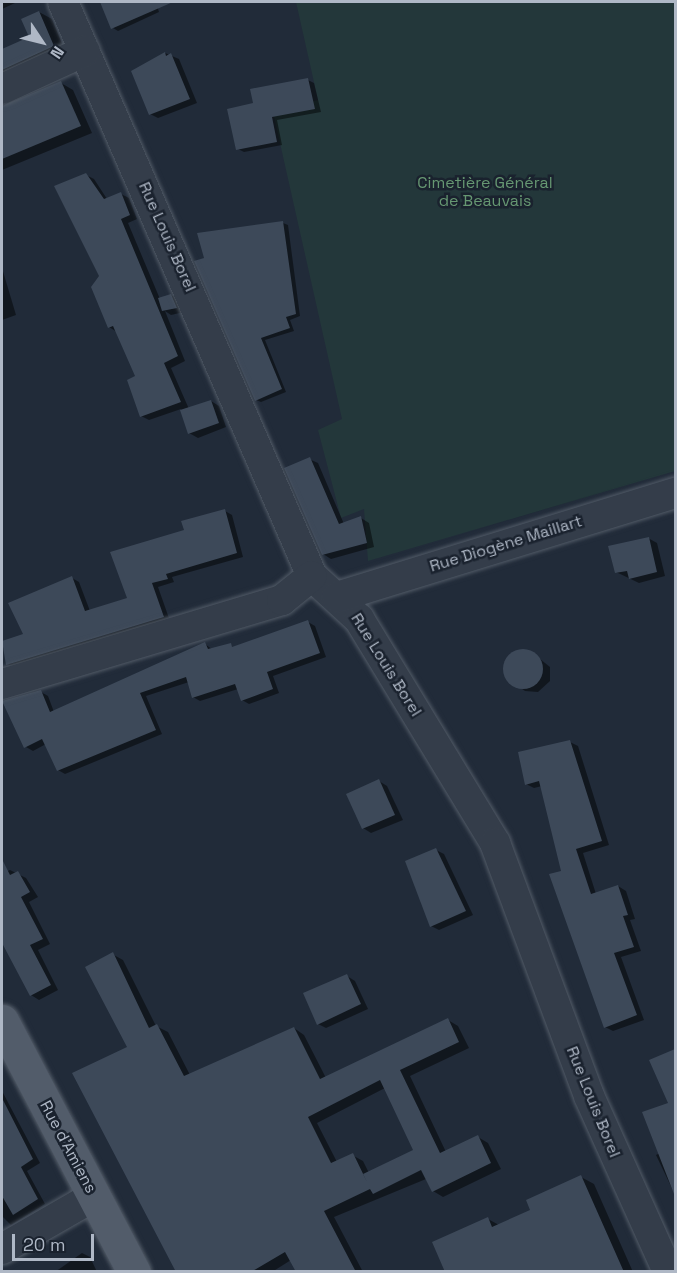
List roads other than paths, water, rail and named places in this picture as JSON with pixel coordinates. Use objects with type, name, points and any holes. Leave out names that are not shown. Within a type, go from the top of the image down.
[{"type":"main road","name":"Rue d'Amiens","points":[[2,1021],[134,1272]]},
{"type":"street","name":"Rue Louis Borel","points":[[63,2],[312,576],[359,619],[490,833],[589,1096],[668,1272]]},
{"type":"street","points":[[2,89],[85,51]]},
{"type":"street","name":"Rue Diogène Maillart","points":[[337,597],[675,493]]},
{"type":"street","points":[[2,684],[282,600],[312,576]]},
{"type":"street","points":[[2,1249],[94,1196]]},
{"type":"park label","name":"Cimetière Général de Beauvais","points":[[485,192]]}]
